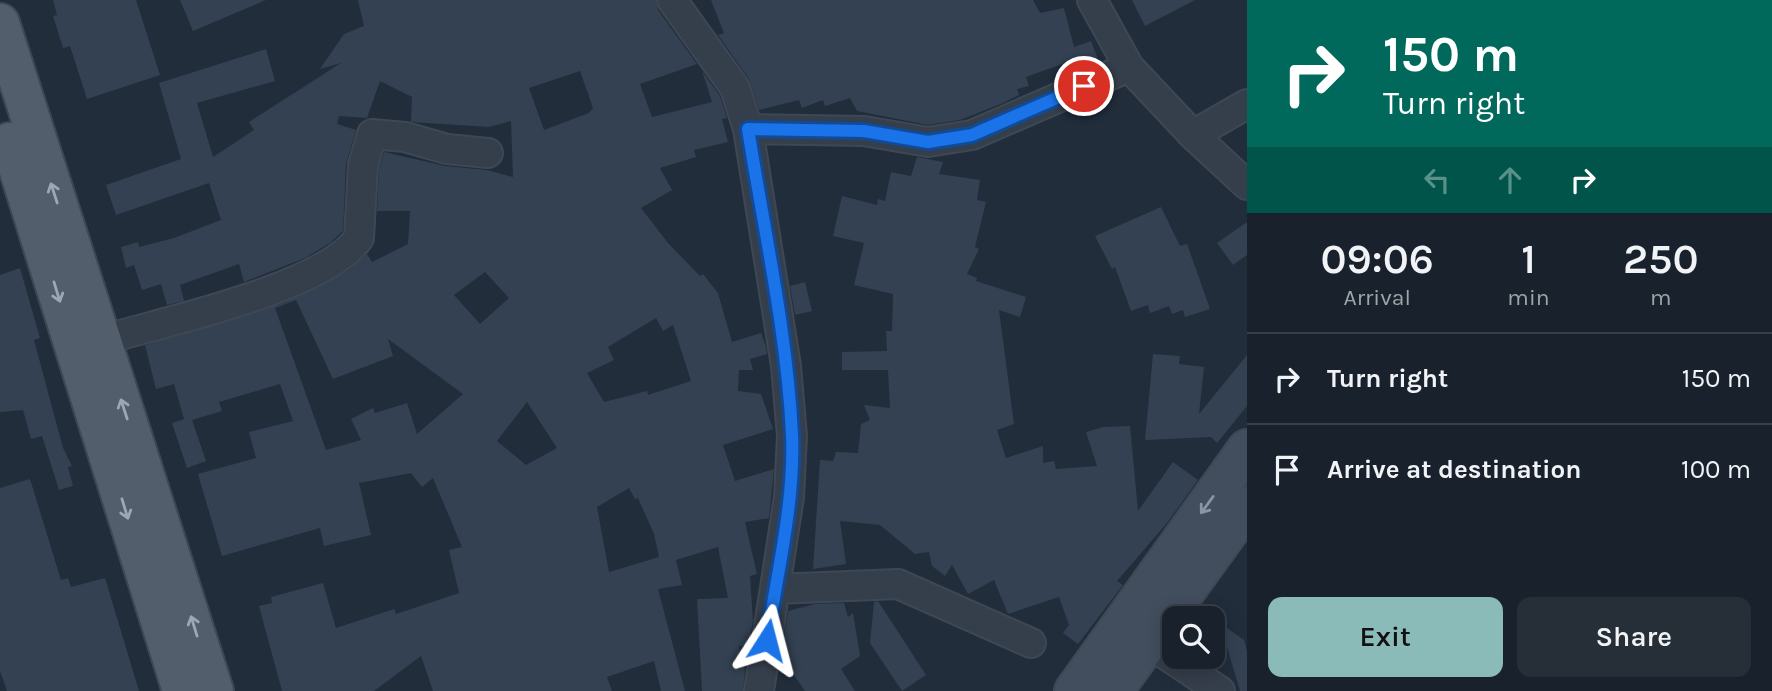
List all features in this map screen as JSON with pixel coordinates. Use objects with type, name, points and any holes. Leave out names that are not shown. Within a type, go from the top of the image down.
[{"type":"main road","points":[[0,23],[214,691]]},
{"type":"main road","points":[[0,110],[182,691]]},
{"type":"street","points":[[672,0],[735,88],[748,129],[786,366],[792,436],[789,497],[759,691]]},
{"type":"street","points":[[1092,0],[1129,67],[1193,135],[1247,185]]},
{"type":"street","points":[[748,129],[864,131],[928,142],[972,135],[1129,67]]},
{"type":"street","points":[[1193,135],[1247,104]]},
{"type":"street","points":[[102,340],[288,284],[339,259],[359,238],[363,165],[372,134],[405,137],[447,149],[488,153]]},
{"type":"street","points":[[1074,691],[1247,449]]},
{"type":"street","points":[[1114,691],[1247,507]]},
{"type":"street","points":[[775,589],[898,584],[1031,643]]},
{"type":"street","points":[[1148,643],[1220,691]]},
{"type":"building","points":[[53,0],[136,0],[160,75],[87,99],[70,46],[63,48],[53,16],[57,15]]},
{"type":"building","points":[[180,0],[266,0],[193,31]]},
{"type":"building","points":[[358,0],[656,0],[658,10],[697,64],[640,84],[652,117],[712,102],[702,71],[720,96],[727,118],[722,119],[728,142],[694,150],[696,157],[660,168],[672,190],[641,208],[668,243],[700,276],[703,274],[718,293],[732,342],[761,333],[766,347],[767,354],[750,359],[753,370],[739,370],[738,391],[761,394],[773,429],[723,445],[735,481],[774,469],[769,518],[745,522],[757,574],[750,576],[753,621],[749,646],[739,646],[745,670],[743,691],[702,691],[697,599],[728,598],[718,547],[676,560],[682,585],[658,589],[685,691],[661,691],[654,661],[607,677],[612,691],[433,691],[421,656],[374,691],[282,691],[259,606],[272,603],[271,597],[323,583],[336,628],[394,609],[396,614],[459,593],[449,550],[462,547],[433,478],[422,487],[411,473],[359,483],[371,535],[324,546],[320,528],[222,556],[198,474],[256,458],[249,432],[293,421],[280,384],[219,402],[222,411],[192,420],[206,461],[187,468],[172,423],[184,419],[174,384],[156,389],[145,345],[284,303],[349,270],[367,254],[372,262],[408,244],[410,211],[377,211],[379,168],[384,152],[445,166],[487,170],[513,177],[511,121],[489,127],[411,122],[412,97],[380,81],[367,118],[339,116],[337,124],[356,130],[346,164],[343,231],[330,243],[305,258],[244,282],[239,264],[180,285],[184,301],[167,305],[161,284],[142,290],[134,265],[126,268],[121,247],[138,242],[139,247],[174,238],[221,220],[209,183],[116,215],[106,185],[181,159],[159,83],[266,49],[275,81],[197,103],[213,157],[254,130],[249,122],[341,63],[320,69],[344,34],[364,26]],"holes":[[[580,71],[593,108],[589,113],[544,130],[529,88]],[[485,272],[509,298],[480,324],[454,295]],[[296,300],[333,379],[393,356],[388,339],[463,394],[417,434],[407,403],[375,413],[373,408],[351,419],[361,440],[326,450],[275,308]],[[656,318],[663,331],[673,325],[691,381],[648,395],[647,391],[604,402],[587,373],[614,360],[608,347]],[[527,402],[557,448],[526,465],[497,441]],[[629,488],[635,499],[638,498],[654,534],[659,557],[609,572],[597,507]]]},
{"type":"building","points":[[711,0],[1033,0],[1040,13],[1064,8],[1074,47],[1091,41],[1099,62],[1077,71],[1073,60],[1026,77],[1029,86],[1017,89],[1019,95],[1003,103],[960,120],[928,125],[857,111],[850,98],[825,106],[823,100],[802,108],[799,100],[759,110],[749,79],[718,35],[724,33]]},
{"type":"building","points":[[1132,0],[1195,0],[1145,26]]},
{"type":"building","points":[[917,157],[943,162],[939,174],[980,180],[977,200],[986,202],[975,247],[979,249],[967,274],[977,278],[976,281],[1026,297],[1020,317],[999,310],[1014,424],[997,430],[1006,458],[1043,446],[1043,463],[1054,461],[1056,469],[1097,466],[1086,432],[1103,427],[1130,426],[1138,511],[1173,462],[1198,480],[1167,523],[1117,581],[1123,585],[1078,644],[1063,633],[1069,625],[1059,597],[1008,614],[994,580],[968,594],[952,565],[945,576],[932,566],[929,552],[915,554],[880,525],[840,521],[846,564],[813,569],[820,460],[833,461],[836,452],[858,453],[861,424],[870,420],[864,405],[890,408],[888,370],[842,370],[842,352],[887,351],[886,331],[892,331],[893,294],[854,285],[864,243],[833,236],[842,196],[877,205],[878,199],[885,201],[891,172],[911,176]]},
{"type":"building","points":[[1161,207],[1180,246],[1187,244],[1210,309],[1185,317],[1183,310],[1172,314],[1169,306],[1150,313],[1148,305],[1131,311],[1115,267],[1112,269],[1095,236]]},
{"type":"building","points":[[1247,222],[1247,255],[1233,265],[1217,243]]},
{"type":"building","points":[[20,268],[40,338],[34,340],[63,448],[72,466],[68,467],[73,486],[59,490],[42,436],[31,439],[23,410],[0,412],[0,275]]},
{"type":"building","points":[[805,282],[812,311],[795,315],[790,286]]},
{"type":"building","points":[[1153,354],[1180,356],[1179,364],[1204,367],[1199,414],[1247,355],[1247,406],[1217,443],[1211,437],[1145,440]]},
{"type":"building","points":[[30,479],[61,580],[68,578],[71,587],[105,578],[139,691],[7,691],[0,671],[0,488]]},
{"type":"building","points":[[878,601],[926,675],[902,691],[870,643],[874,602]]},
{"type":"building","points":[[844,603],[848,617],[853,613],[860,656],[841,669],[855,691],[805,691],[781,656],[788,611],[815,604]]},
{"type":"building","points":[[1225,627],[1244,640],[1247,651],[1247,691],[1240,691],[1225,640]]},
{"type":"route","points":[[767,640],[789,497],[792,436],[786,366],[748,129],[864,131],[928,142],[972,135],[1084,86]]}]
